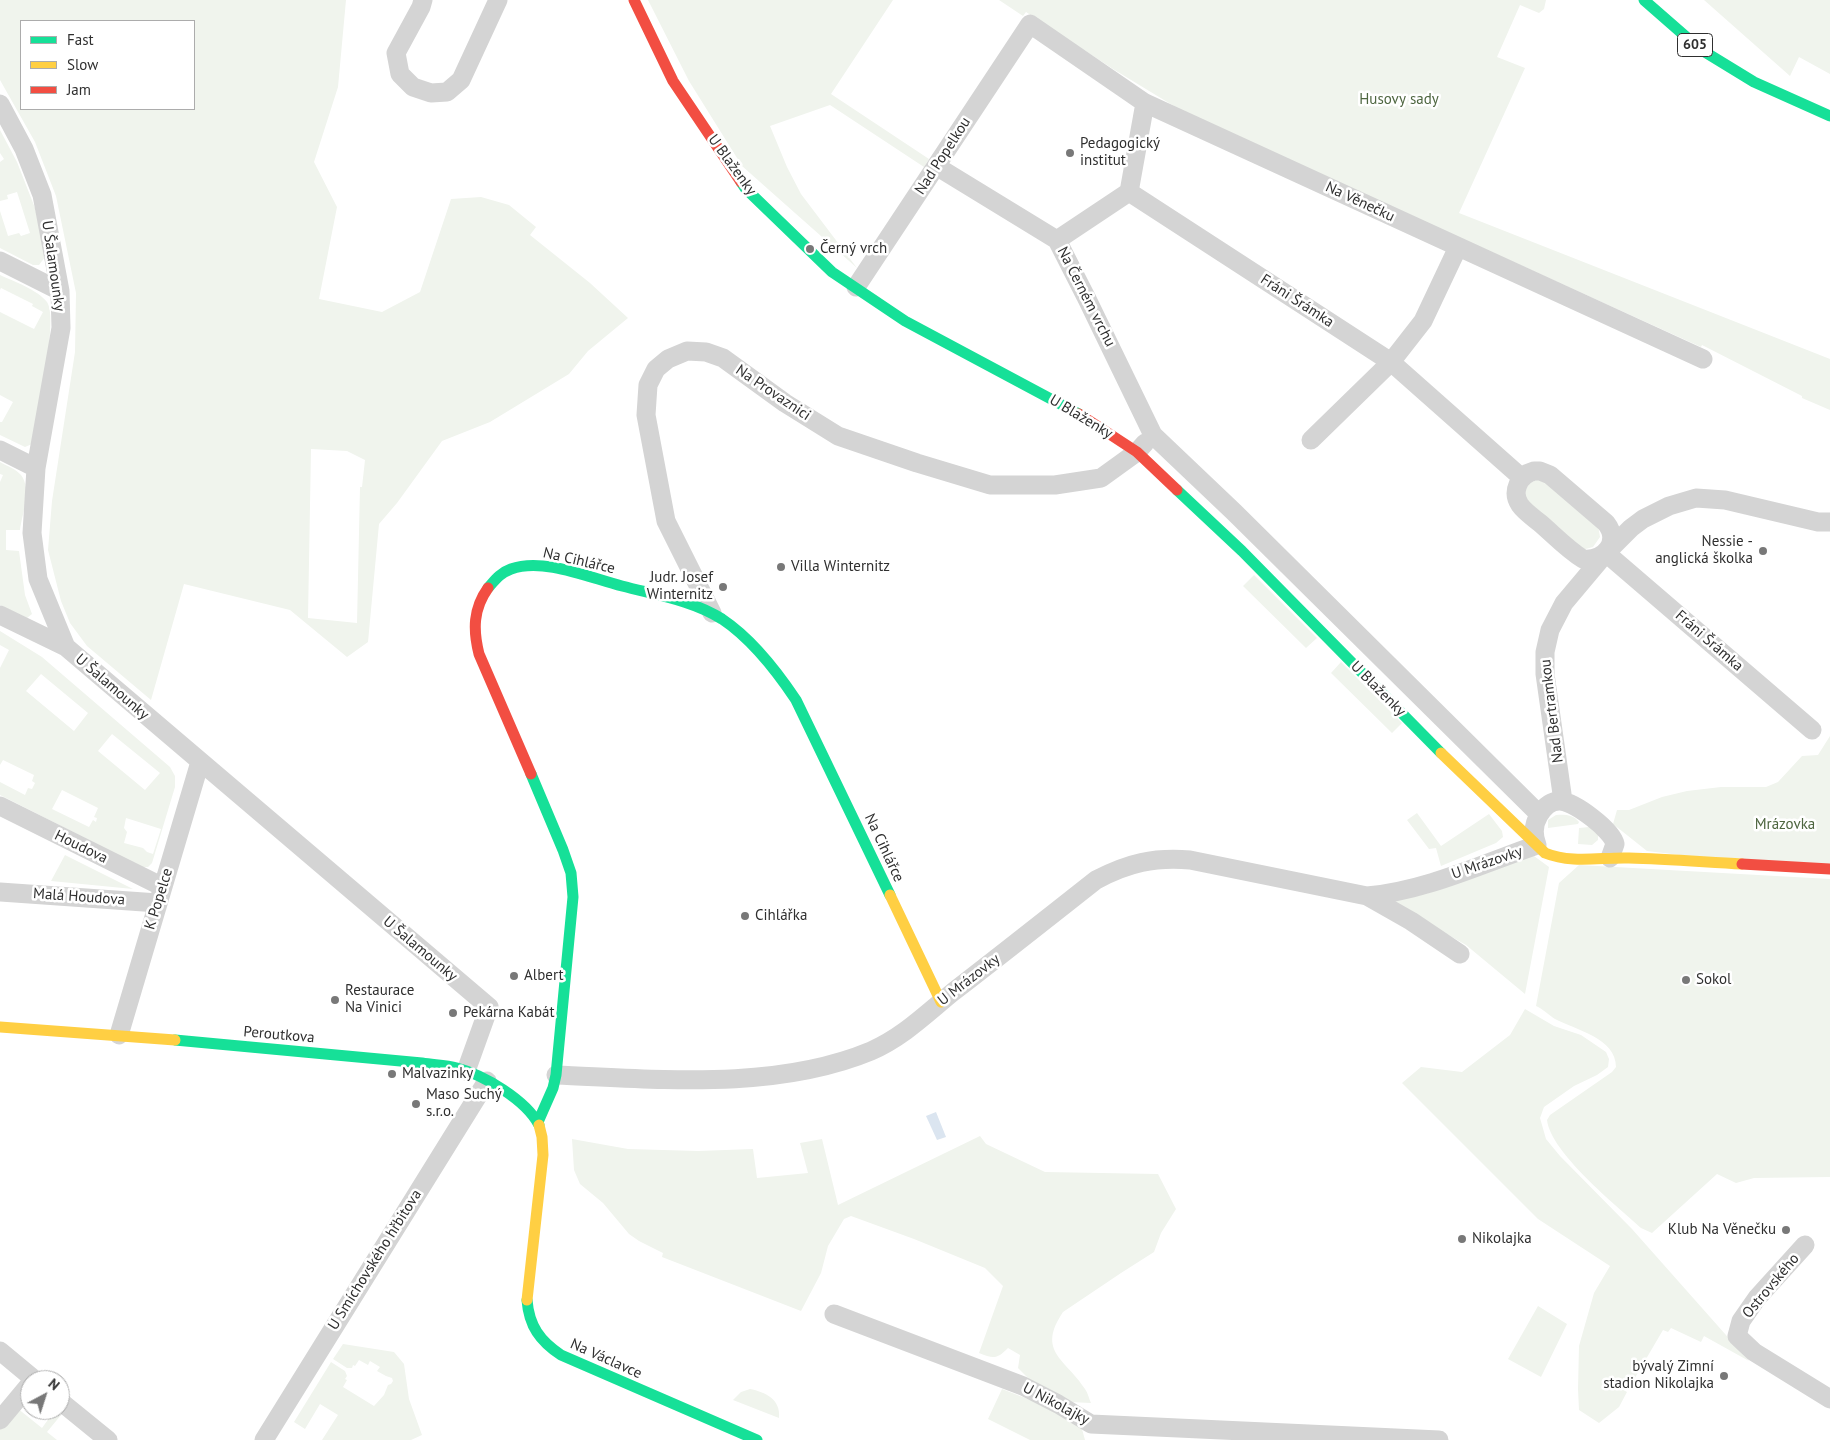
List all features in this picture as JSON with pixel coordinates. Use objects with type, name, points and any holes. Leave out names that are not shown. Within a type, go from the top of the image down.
[{"type":"street","points":[[423,0],[396,53],[400,74],[413,87],[432,93],[447,92],[461,80],[498,0]]},
{"type":"street","name":"U Blaženky","points":[[634,0],[673,81],[745,188],[832,272],[905,321],[1092,420],[1137,452],[1242,551],[1452,764],[1537,845]]},
{"type":"street","name":"605","points":[[1644,0],[1700,49],[1754,82],[1830,116]]},
{"type":"street","name":"Nad Popelkou","points":[[856,287],[1030,24]]},
{"type":"street","name":"Na Věnečku","points":[[1030,24],[1145,103],[1703,359]]},
{"type":"street","points":[[1057,240],[1129,192],[1145,103]]},
{"type":"street","name":"U Šalamounky","points":[[0,104],[24,149],[42,195],[60,290],[61,328],[36,468],[32,533],[38,579],[66,647],[489,1007],[466,1071]]},
{"type":"street","name":"Na Černém vrchu","points":[[936,166],[1057,240],[1096,316],[1152,435]]},
{"type":"street","name":"Fráni Šrámka","points":[[1129,192],[1391,362],[1522,478]]},
{"type":"street","points":[[1311,440],[1391,362],[1423,321],[1458,247]]},
{"type":"street","points":[[0,261],[60,290]]},
{"type":"street","name":"Na Provaznici","points":[[712,614],[666,521],[646,415],[648,385],[656,369],[668,359],[687,351],[706,352],[723,358],[784,403],[838,436],[990,485],[1055,485],[1101,478],[1137,452]]},
{"type":"street","points":[[1137,452],[1152,435]]},
{"type":"street","name":"U Blaženky","points":[[1152,435],[1234,512],[1539,814]]},
{"type":"street","points":[[0,450],[36,468]]},
{"type":"street","points":[[1534,471],[1550,475],[1606,523],[1612,535],[1611,544],[1606,553],[1594,559],[1583,559],[1524,509],[1519,503],[1516,492],[1522,478],[1528,472],[1534,471]]},
{"type":"street","name":"Nad Bertramkou","points":[[1563,802],[1545,674],[1545,652],[1550,630],[1564,603],[1606,553],[1643,519],[1669,506],[1696,498],[1725,500],[1818,522],[1830,522]]},
{"type":"street","name":"Fráni Šrámka","points":[[1606,553],[1812,730]]},
{"type":"street","name":"Na Cihlářce","points":[[538,1122],[553,1088],[556,1075],[573,897],[571,873],[563,850],[479,654],[474,637],[473,620],[483,594],[500,574],[520,567],[544,566],[662,596],[712,614],[745,639],[773,666],[796,700],[941,1002]]},
{"type":"street","points":[[0,615],[66,647]]},
{"type":"street","name":"K Popelce","points":[[118,1035],[200,762]]},
{"type":"street","points":[[1537,845],[1534,834],[1539,814],[1549,804],[1563,802],[1586,815],[1609,832],[1615,844],[1610,858],[1830,869]]},
{"type":"street","name":"Houdova","points":[[0,806],[160,895]]},
{"type":"street","name":"U Mrázovky","points":[[556,1075],[708,1081],[784,1074],[830,1064],[871,1051],[904,1033],[1096,880],[1120,869],[1146,861],[1168,858],[1190,860],[1367,896],[1392,894],[1537,845],[1549,855],[1564,859],[1610,858]]},
{"type":"street","name":"Malá Houdova","points":[[0,892],[160,895]]},
{"type":"street","name":"U Mrázovky","points":[[1367,896],[1411,921],[1460,954]]},
{"type":"street","name":"Peroutkova","points":[[0,1027],[118,1035],[422,1063],[466,1071],[487,1081],[510,1096],[538,1122]]},
{"type":"street","name":"U Smíchovského hřbitova","points":[[264,1440],[487,1081]]},
{"type":"street","name":"Na Václavce","points":[[538,1122],[543,1155],[528,1297],[528,1310],[536,1334],[549,1348],[572,1362],[757,1440]]},
{"type":"street","name":"Ostrovského","points":[[1805,1245],[1757,1298],[1741,1321],[1737,1336],[1754,1352],[1830,1399]]},
{"type":"street","name":"U Nikolajky","points":[[834,1314],[1023,1386],[1091,1424],[1439,1440]]},
{"type":"street","points":[[0,1351],[21,1370]]},
{"type":"street","points":[[0,1420],[20,1396]]},
{"type":"street","points":[[70,1408],[108,1440]]},
{"type":"green space","points":[[0,0],[346,0],[338,87],[314,162],[337,207],[319,299],[382,312],[420,292],[451,199],[481,197],[509,205],[536,227],[530,235],[590,283],[628,318],[588,351],[569,374],[490,422],[442,441],[397,503],[379,524],[368,642],[347,657],[290,610],[184,584],[151,700],[87,646],[70,623],[61,601],[48,550],[52,501],[75,352],[76,293],[56,196],[35,142],[0,80]],"holes":[[[311,449],[347,451],[365,460],[362,487],[360,487],[357,623],[308,618]]]},
{"type":"green space","points":[[648,0],[893,0],[831,94],[929,159],[924,167],[830,105],[770,126],[787,167],[801,194],[857,268],[742,166],[689,81]]},
{"type":"green space","name":"Husovy sady","points":[[999,0],[1546,0],[1544,9],[1539,13],[1520,5],[1497,57],[1525,68],[1459,213],[1830,359],[1830,410],[1802,398],[1802,396],[1702,345],[1701,347],[1187,114],[1113,69],[1026,12],[1023,16]]},
{"type":"green space","points":[[1704,0],[1830,0],[1830,74],[1799,57],[1790,76]]},
{"type":"green space","points":[[0,130],[17,162],[35,208],[45,257],[39,265],[33,265],[0,248],[0,211],[8,236],[19,233],[21,236],[30,233],[17,192],[7,195],[8,199],[0,201],[0,162],[4,159],[0,153]]},
{"type":"green space","points":[[0,275],[38,294],[47,302],[50,312],[49,348],[42,392],[32,444],[25,447],[0,435],[0,422],[2,422],[13,402],[0,395],[0,312],[34,329],[43,312],[32,306],[33,304],[1,288],[0,290]]},
{"type":"green space","points":[[0,462],[19,473],[26,487],[20,530],[6,530],[6,550],[19,551],[25,595],[32,614],[27,618],[0,605],[0,482],[3,475],[0,474]]},
{"type":"green space","points":[[1541,479],[1598,525],[1600,537],[1593,547],[1582,550],[1525,500],[1530,483]]},
{"type":"green space","points":[[1254,575],[1317,638],[1306,648],[1243,586]]},
{"type":"green space","points":[[0,631],[42,657],[170,767],[175,776],[175,787],[152,863],[148,867],[142,867],[0,795],[0,782],[25,795],[28,788],[32,789],[35,783],[32,781],[34,775],[3,760],[0,765],[0,668],[9,650],[0,645]],"holes":[[[41,674],[88,713],[74,731],[26,691]],[[112,734],[160,773],[145,790],[98,751]],[[62,790],[98,808],[94,817],[97,818],[96,822],[93,820],[89,827],[52,809]],[[126,818],[161,829],[153,854],[143,848],[124,843],[127,832],[124,828]]]},
{"type":"green space","points":[[1341,662],[1402,723],[1392,733],[1331,673]]},
{"type":"green space","name":"Mrázovka","points":[[1830,736],[1830,873],[1647,851],[1613,824],[1617,810],[1629,810],[1662,797],[1687,791],[1721,787],[1766,787],[1778,782],[1802,756],[1818,755]]},
{"type":"green space","points":[[1417,813],[1441,846],[1489,814],[1502,831],[1503,837],[1496,843],[1441,866],[1436,848],[1429,849],[1407,820]]},
{"type":"green space","points":[[1556,815],[1569,816],[1579,822],[1578,824],[1548,828],[1548,820]]},
{"type":"green space","points":[[1589,827],[1598,835],[1598,840],[1592,845],[1578,844],[1579,828]]},
{"type":"green space","points":[[65,855],[133,889],[51,881]]},
{"type":"green space","points":[[1534,856],[1549,867],[1525,994],[1466,945],[1415,916],[1393,906],[1395,898],[1515,860]]},
{"type":"green space","points":[[1579,865],[1830,879],[1830,1177],[1754,1178],[1736,1183],[1717,1174],[1652,1233],[1641,1228],[1572,1163],[1551,1133],[1547,1120],[1550,1115],[1612,1072],[1616,1067],[1614,1057],[1602,1042],[1584,1031],[1555,1019],[1536,1006],[1559,883]]},
{"type":"green space","points":[[1525,1009],[1554,1026],[1581,1035],[1606,1052],[1609,1059],[1608,1067],[1597,1075],[1574,1086],[1544,1107],[1540,1118],[1546,1139],[1560,1156],[1632,1229],[1749,1361],[1704,1336],[1701,1342],[1671,1328],[1668,1332],[1663,1330],[1629,1388],[1620,1383],[1618,1387],[1627,1392],[1619,1407],[1599,1423],[1579,1410],[1579,1346],[1594,1293],[1610,1266],[1538,1219],[1402,1083],[1421,1067],[1462,1072],[1510,1035]]},
{"type":"green space","points":[[980,1136],[986,1144],[1045,1172],[1158,1174],[1176,1209],[1161,1233],[1154,1252],[1063,1312],[1055,1326],[1052,1337],[1053,1346],[1057,1354],[1087,1392],[1091,1403],[1070,1402],[1029,1379],[1018,1368],[1020,1355],[1008,1348],[995,1357],[979,1353],[1003,1286],[985,1268],[851,1216],[844,1219],[828,1246],[821,1273],[801,1311],[662,1257],[663,1253],[629,1234],[603,1203],[580,1184],[574,1170],[572,1139],[628,1149],[698,1151],[753,1149],[757,1178],[808,1173],[800,1143],[822,1139],[838,1205]]},
{"type":"green space","points":[[1538,1306],[1567,1324],[1541,1377],[1508,1359]]},
{"type":"green space","points":[[343,1344],[394,1352],[404,1364],[409,1399],[422,1435],[411,1440],[322,1440],[338,1415],[320,1404],[305,1429],[294,1422],[331,1362],[345,1371],[347,1376],[345,1379],[347,1380],[343,1387],[374,1406],[384,1395],[388,1385],[393,1381],[392,1378],[377,1371],[380,1367],[370,1361],[368,1365],[359,1360],[352,1368],[347,1368],[333,1359]]},
{"type":"green space","points":[[750,1389],[766,1394],[775,1401],[779,1411],[779,1418],[733,1400],[741,1392]]},
{"type":"green space","points":[[1002,1389],[1056,1410],[1082,1429],[1085,1440],[1030,1440],[988,1419]]},
{"type":"green space","points":[[17,1408],[20,1410],[20,1420],[32,1420],[42,1428],[48,1420],[57,1420],[47,1432],[57,1440],[0,1440],[0,1429]]},
{"type":"shaded area","points":[[936,1112],[946,1137],[937,1140],[926,1116]]},
{"type":"traffic: fast","points":[[1644,0],[1700,49],[1754,82],[1830,116]]},
{"type":"traffic: fast","points":[[741,182],[832,272],[905,321],[1079,414]]},
{"type":"traffic: fast","points":[[1177,490],[1242,551],[1441,753]]},
{"type":"traffic: fast","points":[[488,588],[501,575],[511,569],[537,565],[552,567],[686,603],[710,612],[733,627],[763,656],[796,700],[890,895]]},
{"type":"traffic: fast","points":[[531,774],[571,873],[573,897],[556,1075],[553,1088],[538,1122]]},
{"type":"traffic: fast","points":[[175,1040],[422,1063],[457,1068],[479,1076],[503,1090],[524,1107],[539,1125]]},
{"type":"traffic: fast","points":[[527,1300],[530,1318],[537,1332],[547,1344],[561,1355],[757,1440]]},
{"type":"traffic: slow","points":[[1441,753],[1545,853],[1576,859],[1629,858],[1742,864]]},
{"type":"traffic: slow","points":[[890,895],[941,1002]]},
{"type":"traffic: slow","points":[[0,1027],[175,1040]]},
{"type":"traffic: slow","points":[[527,1300],[543,1155],[539,1125]]},
{"type":"traffic: jam","points":[[634,0],[673,81],[741,182]]},
{"type":"traffic: jam","points":[[1079,414],[1137,452],[1177,490]]},
{"type":"traffic: jam","points":[[488,588],[479,604],[477,612],[475,628],[479,654],[531,774]]},
{"type":"traffic: jam","points":[[1742,864],[1830,869]]},
{"type":"place","name":"Pedagogický institut","points":[[1070,153]]},
{"type":"place","name":"Černý vrch","points":[[810,249]]},
{"type":"place","name":"Nessie - anglická školka","points":[[1763,551]]},
{"type":"place","name":"Villa Winternitz","points":[[781,567]]},
{"type":"place","name":"Judr. Josef Winternitz","points":[[723,587]]},
{"type":"place","name":"Cihlářka","points":[[745,916]]},
{"type":"place","name":"Albert","points":[[514,976]]},
{"type":"place","name":"Sokol","points":[[1686,980]]},
{"type":"place","name":"Restaurace Na Vinici","points":[[335,1000]]},
{"type":"place","name":"Pekárna Kabát","points":[[453,1013]]},
{"type":"place","name":"Malvazinky","points":[[392,1074]]},
{"type":"place","name":"Maso Suchý s.r.o.","points":[[416,1104]]},
{"type":"place","name":"Klub Na Věnečku","points":[[1786,1230]]},
{"type":"place","name":"Nikolajka","points":[[1462,1239]]},
{"type":"place","name":"bývalý Zimní stadion Nikolajka","points":[[1724,1376]]}]
